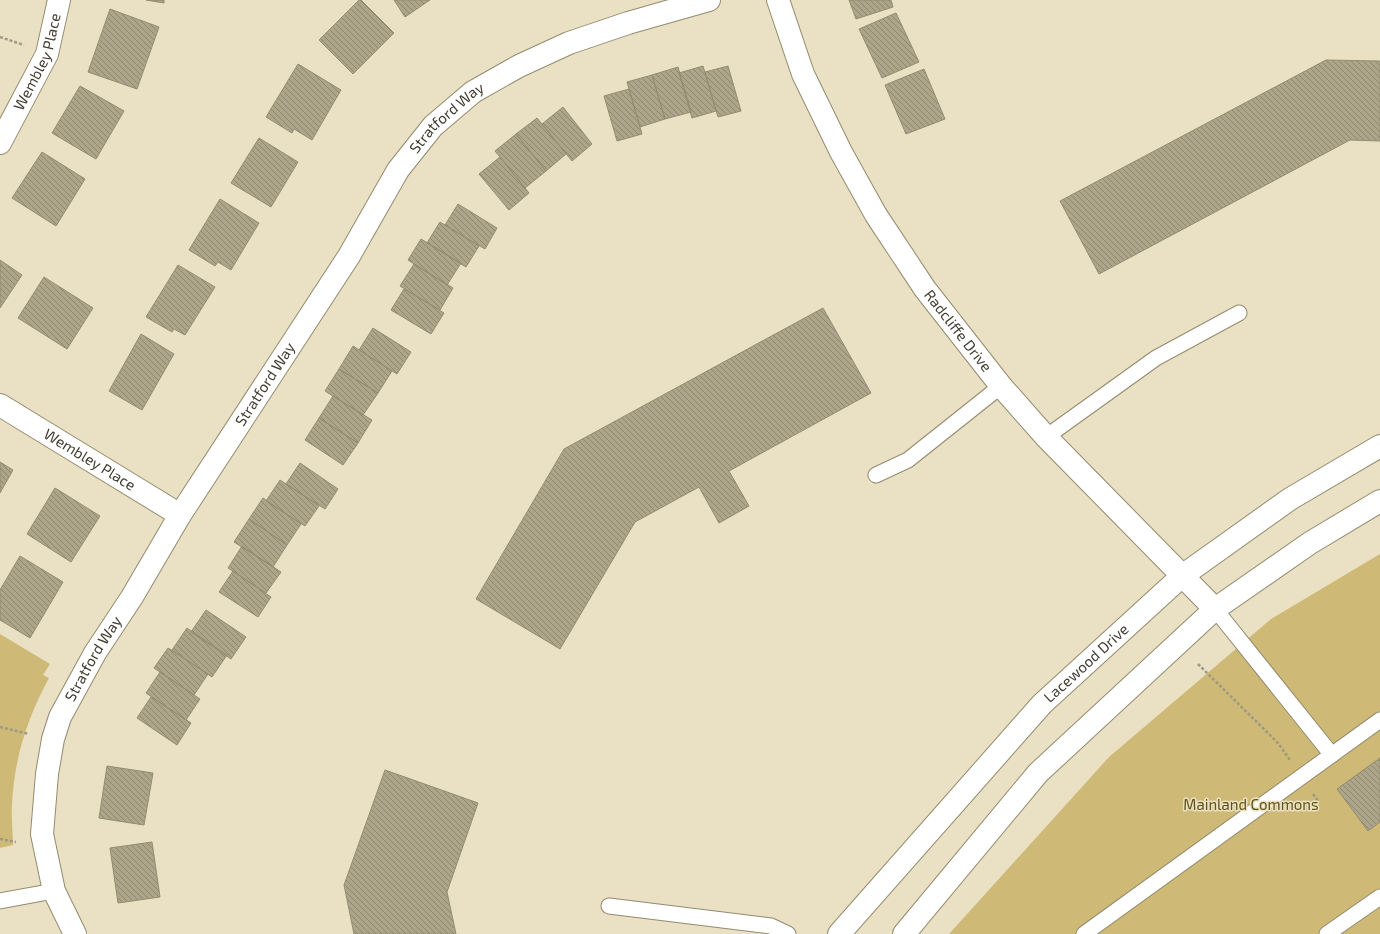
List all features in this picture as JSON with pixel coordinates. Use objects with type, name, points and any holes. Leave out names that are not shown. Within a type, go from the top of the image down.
[{"type":"street","name":"Wembley Place","points":[[0,142],[47,54],[59,0]]},
{"type":"street","name":"Stratford Way","points":[[75,934],[54,891],[42,834],[47,774],[53,739],[60,717],[95,653],[132,597],[180,515],[349,256],[398,170],[433,126],[473,92],[519,66],[569,43],[628,23],[709,0]]},
{"type":"street","name":"Radcliffe Drive","points":[[778,0],[804,74],[841,152],[876,215],[925,289],[1001,386],[1046,437],[1215,609]]},
{"type":"street","name":"Wembley Place","points":[[0,405],[180,515]]},
{"type":"street","name":"Lacewood Drive","points":[[839,934],[1042,704],[1182,576],[1290,498],[1380,446]]},
{"type":"street","points":[[904,934],[1038,772],[1215,609],[1310,543],[1380,501]]},
{"type":"lane","points":[[1046,437],[1156,358],[1239,313]]},
{"type":"lane","points":[[876,475],[908,460],[1001,386]]},
{"type":"lane","points":[[1215,609],[1332,755]]},
{"type":"lane","points":[[1089,932],[1380,720]]},
{"type":"lane","points":[[0,902],[54,891]]},
{"type":"lane","points":[[1327,934],[1380,896]]},
{"type":"lane","points":[[608,906],[772,926],[788,934]]},
{"type":"path","points":[[1198,664],[1278,743],[1302,777]]},
{"type":"path","points":[[0,727],[53,739]]},
{"type":"path","points":[[0,839],[16,842]]},
{"type":"green space","name":"Mainland Commons","points":[[1380,554],[1380,934],[949,934],[1109,757],[1271,619]]},
{"type":"green space","points":[[0,634],[50,664],[43,675],[49,678],[34,708],[19,756],[13,788],[13,845],[0,848]]},
{"type":"building","points":[[146,0],[164,0],[164,3]]},
{"type":"building","points":[[359,0],[361,0],[394,33],[353,74],[319,40]]},
{"type":"building","points":[[394,0],[430,0],[405,17]]},
{"type":"building","points":[[849,0],[891,0],[893,7],[856,19]]},
{"type":"building","points":[[110,9],[159,27],[137,89],[88,72]]},
{"type":"building","points":[[896,13],[919,62],[882,78],[859,29]]},
{"type":"building","points":[[1326,60],[1380,61],[1380,141],[1350,140],[1099,274],[1060,201]]},
{"type":"building","points":[[298,64],[341,90],[312,140],[294,129],[292,133],[266,117]]},
{"type":"building","points":[[703,66],[716,111],[692,118],[679,73]]},
{"type":"building","points":[[728,66],[741,111],[718,117],[705,72]]},
{"type":"building","points":[[678,67],[691,112],[665,119],[652,75]]},
{"type":"building","points":[[924,69],[945,119],[906,134],[885,85]]},
{"type":"building","points":[[652,75],[665,119],[640,127],[627,82]]},
{"type":"building","points":[[80,86],[124,111],[96,159],[52,133]]},
{"type":"building","points":[[629,89],[642,134],[617,141],[604,96]]},
{"type":"building","points":[[563,107],[592,144],[572,161],[542,124]]},
{"type":"building","points":[[537,118],[566,154],[546,171],[516,134]]},
{"type":"building","points":[[516,134],[546,171],[525,188],[495,151]]},
{"type":"building","points":[[259,138],[298,162],[271,207],[231,183]]},
{"type":"building","points":[[42,152],[85,179],[56,226],[12,198]]},
{"type":"building","points":[[500,157],[529,193],[509,210],[479,174]]},
{"type":"building","points":[[220,199],[259,223],[231,270],[218,262],[215,266],[189,250]]},
{"type":"building","points":[[458,204],[497,228],[485,249],[445,225]]},
{"type":"building","points":[[440,222],[479,246],[466,267],[427,243]]},
{"type":"building","points":[[421,239],[461,263],[447,285],[408,260]]},
{"type":"building","points":[[0,260],[22,275],[0,308]]},
{"type":"building","points":[[414,264],[453,288],[440,310],[400,286]]},
{"type":"building","points":[[178,265],[215,287],[185,335],[174,329],[172,332],[146,317]]},
{"type":"building","points":[[44,277],[93,308],[67,349],[18,318]]},
{"type":"building","points":[[404,289],[444,313],[431,334],[391,310]]},
{"type":"building","points":[[823,308],[871,393],[729,471],[749,506],[719,523],[699,487],[635,522],[560,649],[476,599],[564,449]]},
{"type":"building","points":[[373,328],[411,352],[397,374],[359,350]]},
{"type":"building","points":[[141,334],[174,354],[142,410],[109,391]]},
{"type":"building","points":[[353,346],[392,371],[378,393],[339,369]]},
{"type":"building","points":[[339,369],[378,393],[363,415],[325,391]]},
{"type":"building","points":[[333,396],[372,420],[358,443],[319,418]]},
{"type":"building","points":[[319,418],[358,443],[343,465],[305,440]]},
{"type":"building","points":[[0,462],[13,470],[0,493]]},
{"type":"building","points":[[300,463],[338,489],[325,509],[286,484]]},
{"type":"building","points":[[280,480],[319,506],[305,526],[266,501]]},
{"type":"building","points":[[55,488],[100,516],[71,562],[27,534]]},
{"type":"building","points":[[263,498],[301,524],[287,545],[249,519]]},
{"type":"building","points":[[249,519],[287,545],[273,567],[234,542]]},
{"type":"building","points":[[242,546],[281,572],[266,593],[228,568]]},
{"type":"building","points":[[20,556],[63,582],[30,638],[0,620],[0,590]]},
{"type":"building","points":[[233,571],[271,597],[258,617],[219,592]]},
{"type":"building","points":[[206,610],[246,637],[231,659],[191,632]]},
{"type":"building","points":[[187,628],[227,655],[212,677],[172,650]]},
{"type":"building","points":[[168,648],[208,674],[194,695],[154,668]]},
{"type":"building","points":[[160,672],[200,699],[186,720],[146,693]]},
{"type":"building","points":[[151,697],[191,723],[177,745],[137,718]]},
{"type":"building","points":[[1380,758],[1380,822],[1368,831],[1337,789]]},
{"type":"building","points":[[107,766],[153,773],[144,825],[99,818]]},
{"type":"building","points":[[385,770],[478,803],[447,892],[456,934],[354,934],[344,885]]},
{"type":"building","points":[[152,842],[160,897],[118,903],[110,848]]}]
